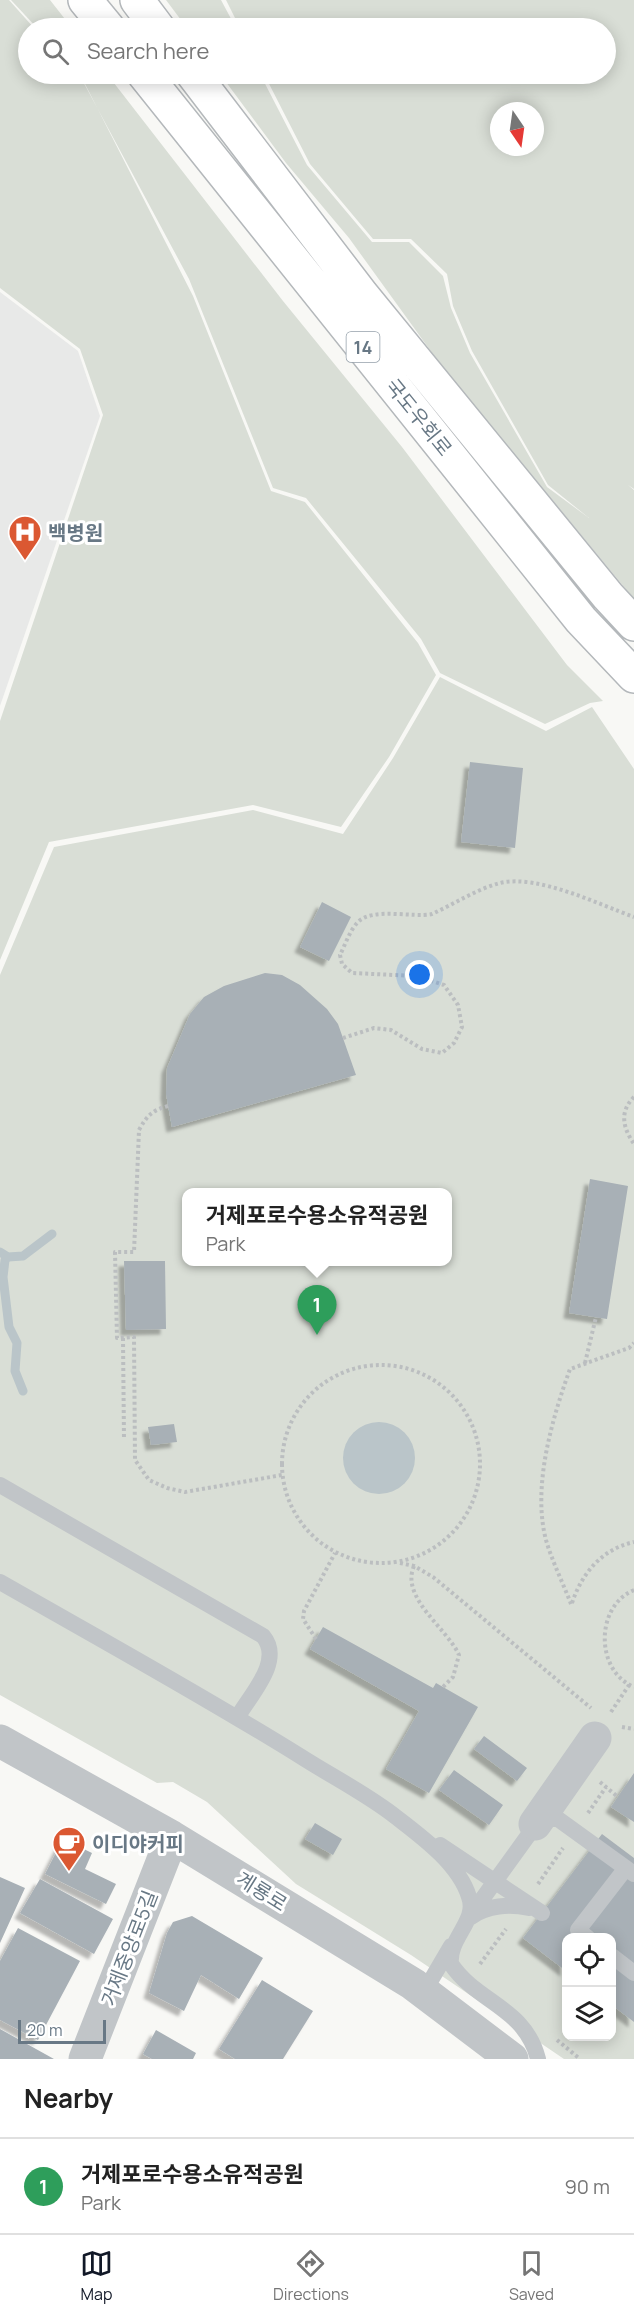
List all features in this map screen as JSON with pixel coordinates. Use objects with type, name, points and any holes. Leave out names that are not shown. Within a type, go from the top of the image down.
[{"type":"highway","points":[[86,0],[100,18]]},
{"type":"highway","points":[[137,0],[150,18]]},
{"type":"highway","name":"국도우회로","points":[[152,84],[581,620],[634,676]]},
{"type":"highway","name":"국도우회로","points":[[201,84],[362,295],[608,596],[634,624]]},
{"type":"street","points":[[535,1824],[600,1724]]},
{"type":"street","name":"계룡로","points":[[0,1741],[172,1837],[424,1992],[513,2059]]},
{"type":"street","name":"거제중앙로5길","points":[[85,2059],[172,1837]]},
{"type":"lane","points":[[0,1485],[262,1636],[270,1648],[270,1664],[237,1718]]},
{"type":"lane","points":[[0,1582],[237,1718],[396,1817],[495,1882],[524,1905]]},
{"type":"lane","points":[[396,1817],[454,1871],[470,1897],[472,1907],[468,1920]]},
{"type":"lane","points":[[424,1992],[468,1920],[540,1819],[554,1818],[576,1830],[630,1871],[578,1930],[582,1933]]},
{"type":"lane","points":[[471,1866],[488,1866],[513,1856]]},
{"type":"lane","points":[[468,1920],[495,1907],[524,1905]]},
{"type":"lane","points":[[453,1944],[450,1955],[456,1972],[516,2018],[535,2048],[537,2059]]},
{"type":"lane","points":[[616,1959],[634,1973]]},
{"type":"path","points":[[344,1038],[374,1028],[391,1030],[422,1049],[442,1053],[454,1043],[462,1027],[458,1005],[444,985],[416,976],[352,973],[345,967],[340,955],[358,922],[365,918],[385,914],[421,917],[498,884],[515,881],[561,892],[634,917]]},
{"type":"path","points":[[634,1097],[628,1104],[624,1118],[634,1144]]},
{"type":"path","points":[[168,1106],[156,1109],[145,1118],[139,1130],[134,1252],[115,1252],[117,1338],[134,1337],[135,1460],[149,1480],[166,1488],[185,1492],[282,1475]]},
{"type":"path","points":[[584,1364],[596,1317]]},
{"type":"path","points":[[123,1338],[123,1440]]},
{"type":"path","points":[[634,1343],[629,1348],[570,1369],[551,1423],[542,1499],[546,1539],[572,1604],[578,1587],[599,1558],[612,1549],[634,1542]]},
{"type":"path","points":[[399,1562],[430,1551],[456,1530],[474,1503],[482,1470],[478,1437],[464,1408],[441,1384],[412,1369],[379,1364],[347,1370],[318,1387],[296,1412],[284,1442],[282,1475],[290,1506],[309,1533],[335,1553],[366,1563],[399,1562],[414,1566],[433,1577],[600,1724],[634,1729]]},
{"type":"path","points":[[316,1639],[303,1619],[304,1611],[335,1553]]},
{"type":"path","points":[[414,1566],[411,1579],[416,1596],[424,1609],[448,1635],[459,1655],[453,1677],[443,1687]]},
{"type":"path","points":[[613,1708],[632,1686],[611,1665],[604,1639],[606,1621],[615,1605],[634,1590]]},
{"type":"path","points":[[479,1966],[606,1787]]},
{"type":"path","points":[[554,2036],[579,2059]]},
{"type":"shaded area","points":[[0,0],[9,0],[25,18],[18,18],[18,84],[85,84],[193,296],[271,491],[305,502],[418,643],[436,675],[389,757],[341,827],[253,805],[49,842],[0,960],[0,721],[103,415],[80,349],[0,288]]},
{"type":"shaded area","points":[[11,0],[50,0],[64,18],[28,18]]},
{"type":"shaded area","points":[[166,0],[221,0],[231,18],[180,18]]},
{"type":"shaded area","points":[[226,0],[634,0],[634,489],[628,485],[634,490],[634,599],[443,368],[349,238],[286,163],[227,84],[265,84],[307,165],[372,242],[409,242],[443,276],[451,308],[470,353],[547,487],[589,518],[548,485],[472,351],[453,306],[447,274],[411,239],[373,239],[310,164],[269,84],[616,84],[616,18],[235,18]]},
{"type":"shaded area","points":[[84,84],[115,84],[283,301],[402,447],[567,665],[603,701],[590,703],[545,724],[440,673],[421,639],[306,498],[273,488],[189,279]]},
{"type":"shaded area","name":"백병원","points":[[0,292],[78,351],[100,416],[0,706]]},
{"type":"shaded area","points":[[440,677],[546,731],[592,707],[634,769],[634,2059],[564,2059],[411,1955],[296,1884],[207,1802],[173,1782],[157,1783],[0,1695],[0,975],[54,847],[253,810],[343,834],[393,758]]},
{"type":"shaded area","points":[[379,1422],[393,1425],[405,1432],[412,1444],[415,1458],[412,1472],[405,1484],[393,1491],[379,1494],[365,1491],[353,1484],[346,1472],[343,1458],[346,1444],[353,1432],[365,1425]]},
{"type":"building","points":[[470,762],[523,768],[515,848],[461,842]]},
{"type":"building","points":[[322,902],[351,917],[329,961],[300,947]]},
{"type":"building","points":[[265,973],[282,975],[300,985],[327,1009],[338,1024],[356,1075],[172,1127],[166,1094],[167,1068],[190,1014],[204,997],[224,986]]},
{"type":"building","points":[[590,1179],[628,1186],[607,1319],[569,1313]]},
{"type":"building","points":[[124,1261],[165,1261],[166,1329],[126,1330]]},
{"type":"building","points":[[174,1424],[177,1442],[151,1445],[148,1427]]},
{"type":"building","points":[[323,1627],[433,1688],[436,1683],[478,1707],[429,1793],[386,1769],[419,1711],[310,1649]]},
{"type":"building","points":[[484,1736],[527,1768],[517,1781],[474,1749]]},
{"type":"building","points":[[454,1770],[503,1805],[489,1825],[439,1790]]},
{"type":"building","points":[[634,1773],[634,1822],[611,1807]]},
{"type":"building","points":[[315,1823],[342,1839],[333,1855],[305,1839]]},
{"type":"building","points":[[602,1834],[634,1858],[634,2022],[616,2008],[616,1933],[562,1933],[562,1968],[523,1938]]},
{"type":"building","name":"이디야커피","points":[[63,1839],[92,1853],[85,1869],[116,1884],[106,1904],[45,1874]]},
{"type":"building","points":[[0,1877],[25,1888],[0,1943]]},
{"type":"building","points":[[40,1879],[113,1919],[94,1954],[20,1913]]},
{"type":"building","points":[[192,1916],[263,1958],[239,1999],[201,1975],[184,2011],[149,1993],[167,1933],[173,1922]]},
{"type":"building","points":[[18,1928],[80,1961],[38,2040],[0,2020],[0,1961]]},
{"type":"building","points":[[262,1980],[313,2011],[283,2059],[235,2059],[219,2049]]},
{"type":"building","points":[[0,2029],[54,2059],[0,2059]]},
{"type":"building","points":[[156,2030],[196,2053],[193,2059],[152,2059],[143,2054]]},
{"type":"waterway","points":[[8,1257],[23,1256],[52,1234]]},
{"type":"waterway","points":[[0,1252],[8,1257],[5,1260],[3,1277],[9,1327],[17,1343],[15,1371],[23,1391]]},
{"type":"place","name":"백병원","points":[[25,561]]},
{"type":"place","name":"거제포로수용소유적공원","points":[[317,1335]]},
{"type":"place","name":"이디야커피","points":[[69,1872]]}]
